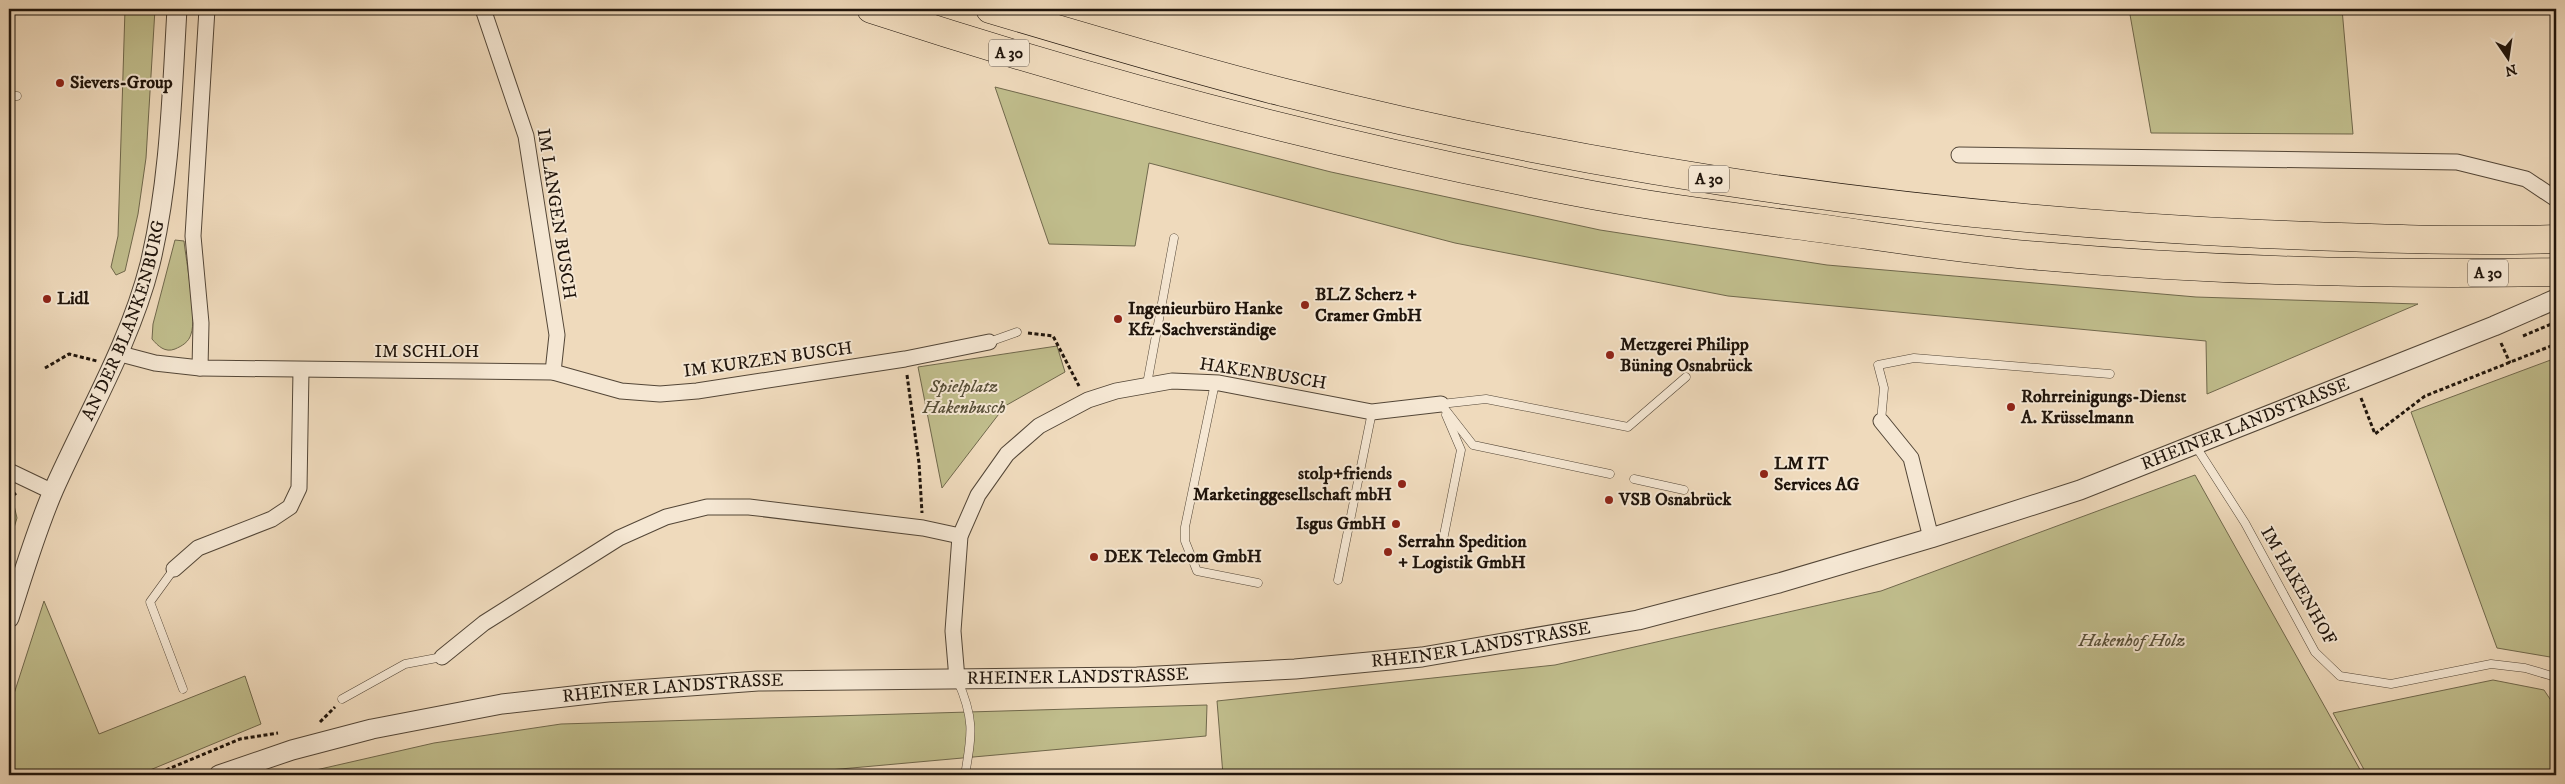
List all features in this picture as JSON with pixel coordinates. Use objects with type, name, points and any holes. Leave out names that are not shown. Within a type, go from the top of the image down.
[{"type":"highway","name":"A 30","points":[[871,9],[971,42],[1147,93],[1371,149],[1574,192],[1691,211],[2037,256],[2240,269],[2420,274],[2556,272]]},
{"type":"highway","name":"A 30","points":[[990,9],[1117,47],[1284,92],[1436,127],[1712,179],[1891,204],[2173,230],[2446,241],[2556,239]]},
{"type":"street","name":"AN DER BLANKENBURG","points":[[9,618],[53,492],[115,359],[140,296],[156,232],[166,166],[177,9]]},
{"type":"street","points":[[200,368],[201,323],[194,236],[207,9]]},
{"type":"street","name":"IM LANGEN BUSCH","points":[[483,9],[526,136],[557,335],[553,372]]},
{"type":"street","points":[[1960,155],[2457,162],[2526,179],[2556,199]]},
{"type":"street","name":"RHEINER LANDSTRASSE","points":[[219,775],[292,750],[372,729],[502,704],[608,692],[758,682],[1137,677],[1295,669],[1422,657],[1638,620],[1779,583],[1931,538],[2080,490],[2507,321],[2556,298]]},
{"type":"street","name":"IM KURZEN BUSCH","points":[[553,372],[621,391],[660,394],[697,391],[905,359],[989,342]]},
{"type":"street","name":"IM SCHLOH","points":[[115,359],[200,368],[553,372]]},
{"type":"street","points":[[174,569],[198,548],[272,519],[290,507],[299,488],[301,370]]},
{"type":"street","name":"HAKENBUSCH","points":[[957,679],[953,631],[960,536],[978,495],[1007,454],[1039,426],[1088,400],[1147,384],[1172,381],[1215,383],[1372,412],[1441,404]]},
{"type":"street","points":[[1882,421],[1912,458],[1931,538]]},
{"type":"street","points":[[9,471],[53,492]]},
{"type":"street","points":[[442,657],[484,623],[619,538],[666,517],[706,507],[749,507],[923,528],[960,536]]},
{"type":"lane","points":[[1147,384],[1174,238]]},
{"type":"lane","points":[[989,342],[1017,332]]},
{"type":"lane","points":[[1882,421],[1884,388],[1878,365],[1914,358],[2110,374]]},
{"type":"lane","points":[[1441,404],[1486,400],[1628,427],[1686,377]]},
{"type":"lane","points":[[1215,383],[1184,527],[1185,541],[1197,571],[1258,582]]},
{"type":"lane","points":[[1441,404],[1473,445],[1610,474]]},
{"type":"lane","points":[[1441,404],[1461,450],[1443,540]]},
{"type":"lane","points":[[1338,580],[1372,412]]},
{"type":"lane","name":"IM HAKENHOF","points":[[2195,446],[2245,523],[2315,652],[2340,676],[2391,684],[2491,664],[2525,668],[2552,676],[2556,681]]},
{"type":"lane","points":[[1634,479],[1684,490]]},
{"type":"lane","points":[[174,569],[150,602],[183,688]]},
{"type":"lane","points":[[342,700],[405,664],[442,657]]},
{"type":"lane","points":[[957,679],[966,697],[972,730],[965,775]]},
{"type":"path","points":[[2518,338],[2556,322]]},
{"type":"path","points":[[1017,332],[1053,336],[1088,400]]},
{"type":"path","points":[[2510,341],[2502,344],[2510,363]]},
{"type":"path","points":[[2359,392],[2376,434],[2425,396],[2556,344]]},
{"type":"path","points":[[45,368],[69,354],[115,359]]},
{"type":"path","points":[[905,359],[919,463],[923,528]]},
{"type":"path","points":[[324,726],[315,728],[342,700]]},
{"type":"path","points":[[154,775],[240,739],[287,732]]},
{"type":"green space","points":[[125,9],[155,9],[146,158],[138,214],[125,271],[116,275],[111,267],[118,236]]},
{"type":"green space","points":[[2129,9],[2342,9],[2353,134],[2151,133]]},
{"type":"green space","points":[[995,87],[1331,172],[1600,230],[1827,265],[2196,297],[2418,304],[2207,394],[2206,341],[1728,296],[1455,243],[1149,163],[1135,246],[1049,244]]},
{"type":"green space","points":[[175,240],[184,241],[193,326],[190,337],[183,345],[168,350],[159,346],[152,339],[153,324]]},
{"type":"green space","name":"Spielplatz Hakenbusch","points":[[1057,346],[1065,372],[1005,406],[942,488],[918,367]]},
{"type":"green space","points":[[2556,358],[2556,658],[2497,648],[2411,412]]},
{"type":"green space","name":"Hakenhof Holz","points":[[2195,475],[2363,775],[1223,775],[1217,701],[1555,665],[1881,591]]},
{"type":"green space","points":[[13,501],[17,518],[9,544],[9,504]]},
{"type":"green space","points":[[44,601],[99,734],[245,676],[261,724],[138,775],[9,775],[11,703]]},
{"type":"green space","points":[[2493,680],[2544,690],[2556,708],[2556,775],[2367,775],[2333,713]]},
{"type":"green space","points":[[1207,705],[1206,736],[774,775],[294,775],[434,743],[561,724]]},
{"type":"place","name":"Sievers-Group","points":[[60,83]]},
{"type":"place","name":"Lidl","points":[[47,299]]},
{"type":"place","name":"BLZ Scherz + Cramer GmbH","points":[[1305,305]]},
{"type":"place","name":"Ingenieurbüro Hanke Kfz-Sachverständige","points":[[1118,319]]},
{"type":"place","name":"Metzgerei Philipp Büning Osnabrück","points":[[1610,355]]},
{"type":"place","name":"Rohrreinigungs-Dienst A. Krüsselmann","points":[[2011,407]]},
{"type":"place","name":"LM IT Services AG","points":[[1764,474]]},
{"type":"place","name":"stolp+friends Marketinggesellschaft mbH","points":[[1402,484]]},
{"type":"place","name":"VSB Osnabrück","points":[[1609,500]]},
{"type":"place","name":"Isgus GmbH","points":[[1396,524]]},
{"type":"place","name":"Serrahn Spedition + Logistik GmbH","points":[[1388,552]]},
{"type":"place","name":"DEK Telecom GmbH","points":[[1094,557]]}]
